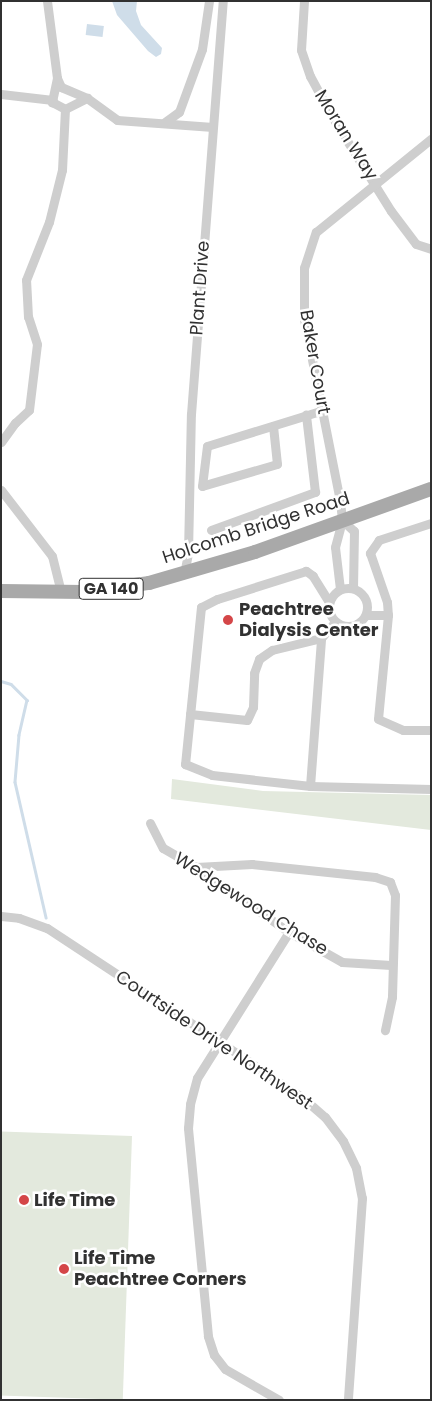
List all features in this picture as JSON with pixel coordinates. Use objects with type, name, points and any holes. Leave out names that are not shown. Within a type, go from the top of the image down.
[{"type":"main road","name":"Holcomb Bridge Road","points":[[1,591],[61,593],[125,587],[184,574],[431,489]]},
{"type":"street","points":[[47,1],[56,78],[52,100]]},
{"type":"street","points":[[165,122],[179,112],[202,49],[209,1]]},
{"type":"street","name":"Plant Drive","points":[[184,574],[188,553],[191,414],[223,1]]},
{"type":"street","name":"Moran Way","points":[[304,1],[301,50],[310,76],[331,116],[391,211],[416,244],[431,249]]},
{"type":"street","points":[[56,78],[61,87],[87,98],[117,120],[213,127]]},
{"type":"street","points":[[1,94],[52,100],[65,109]]},
{"type":"street","points":[[65,109],[87,98]]},
{"type":"street","points":[[1,442],[15,423],[29,410],[37,344],[28,318],[26,280],[48,222],[62,170],[65,109]]},
{"type":"street","name":"Baker Court","points":[[342,520],[323,410],[304,319],[304,268],[316,232],[431,139]]},
{"type":"street","points":[[273,426],[277,464],[202,486],[207,446],[323,410]]},
{"type":"street","points":[[211,530],[315,492],[306,415]]},
{"type":"street","points":[[1,490],[52,556],[61,593]]},
{"type":"street","points":[[342,520],[354,532],[353,588],[367,602],[366,615]]},
{"type":"street","points":[[340,589],[335,547],[342,520]]},
{"type":"street","points":[[431,523],[380,540],[370,554],[387,602],[388,615],[378,719],[403,730],[431,730]]},
{"type":"street","points":[[388,615],[366,615],[352,626],[335,622],[329,612],[329,602],[314,576],[306,571],[217,599],[201,607],[185,764],[190,769],[231,778],[310,786],[431,789]]},
{"type":"street","points":[[329,602],[340,589],[353,588]]},
{"type":"street","points":[[190,714],[247,720],[253,708],[254,673],[259,659],[272,650],[320,638],[335,622]]},
{"type":"street","points":[[310,786],[320,638]]},
{"type":"street","name":"Wedgewood Chase","points":[[150,823],[154,837],[163,848],[196,867],[289,932],[342,962],[391,965]]},
{"type":"street","points":[[196,867],[252,864],[375,876],[390,882],[395,895],[391,965],[392,997],[385,1030]]},
{"type":"street","name":"Courtside Drive Northwest","points":[[1,916],[19,918],[47,928],[303,1098],[325,1117],[343,1141],[356,1168],[362,1198],[348,1400]]},
{"type":"street","points":[[279,1400],[225,1369],[214,1355],[208,1336],[188,1128],[190,1104],[197,1078],[289,932]]},
{"type":"shaded area","points":[[112,1],[137,1],[136,11],[141,25],[162,48],[161,54],[156,57],[148,51],[117,15]]},
{"type":"shaded area","points":[[87,24],[104,26],[103,37],[86,35]]},
{"type":"shaded area","points":[[172,779],[263,791],[431,795],[431,830],[171,799]]},
{"type":"shaded area","name":"Life Time Peachtree Corners","points":[[1,1131],[132,1136],[123,1400],[1,1396]]},
{"type":"waterway","points":[[1,681],[11,684],[27,700],[19,735],[15,782],[46,917]]},
{"type":"place","name":"Peachtree Dialysis Center","points":[[228,620]]},
{"type":"place","name":"Life Time","points":[[24,1200]]},
{"type":"place","name":"Life Time Peachtree Corners","points":[[64,1269]]}]
